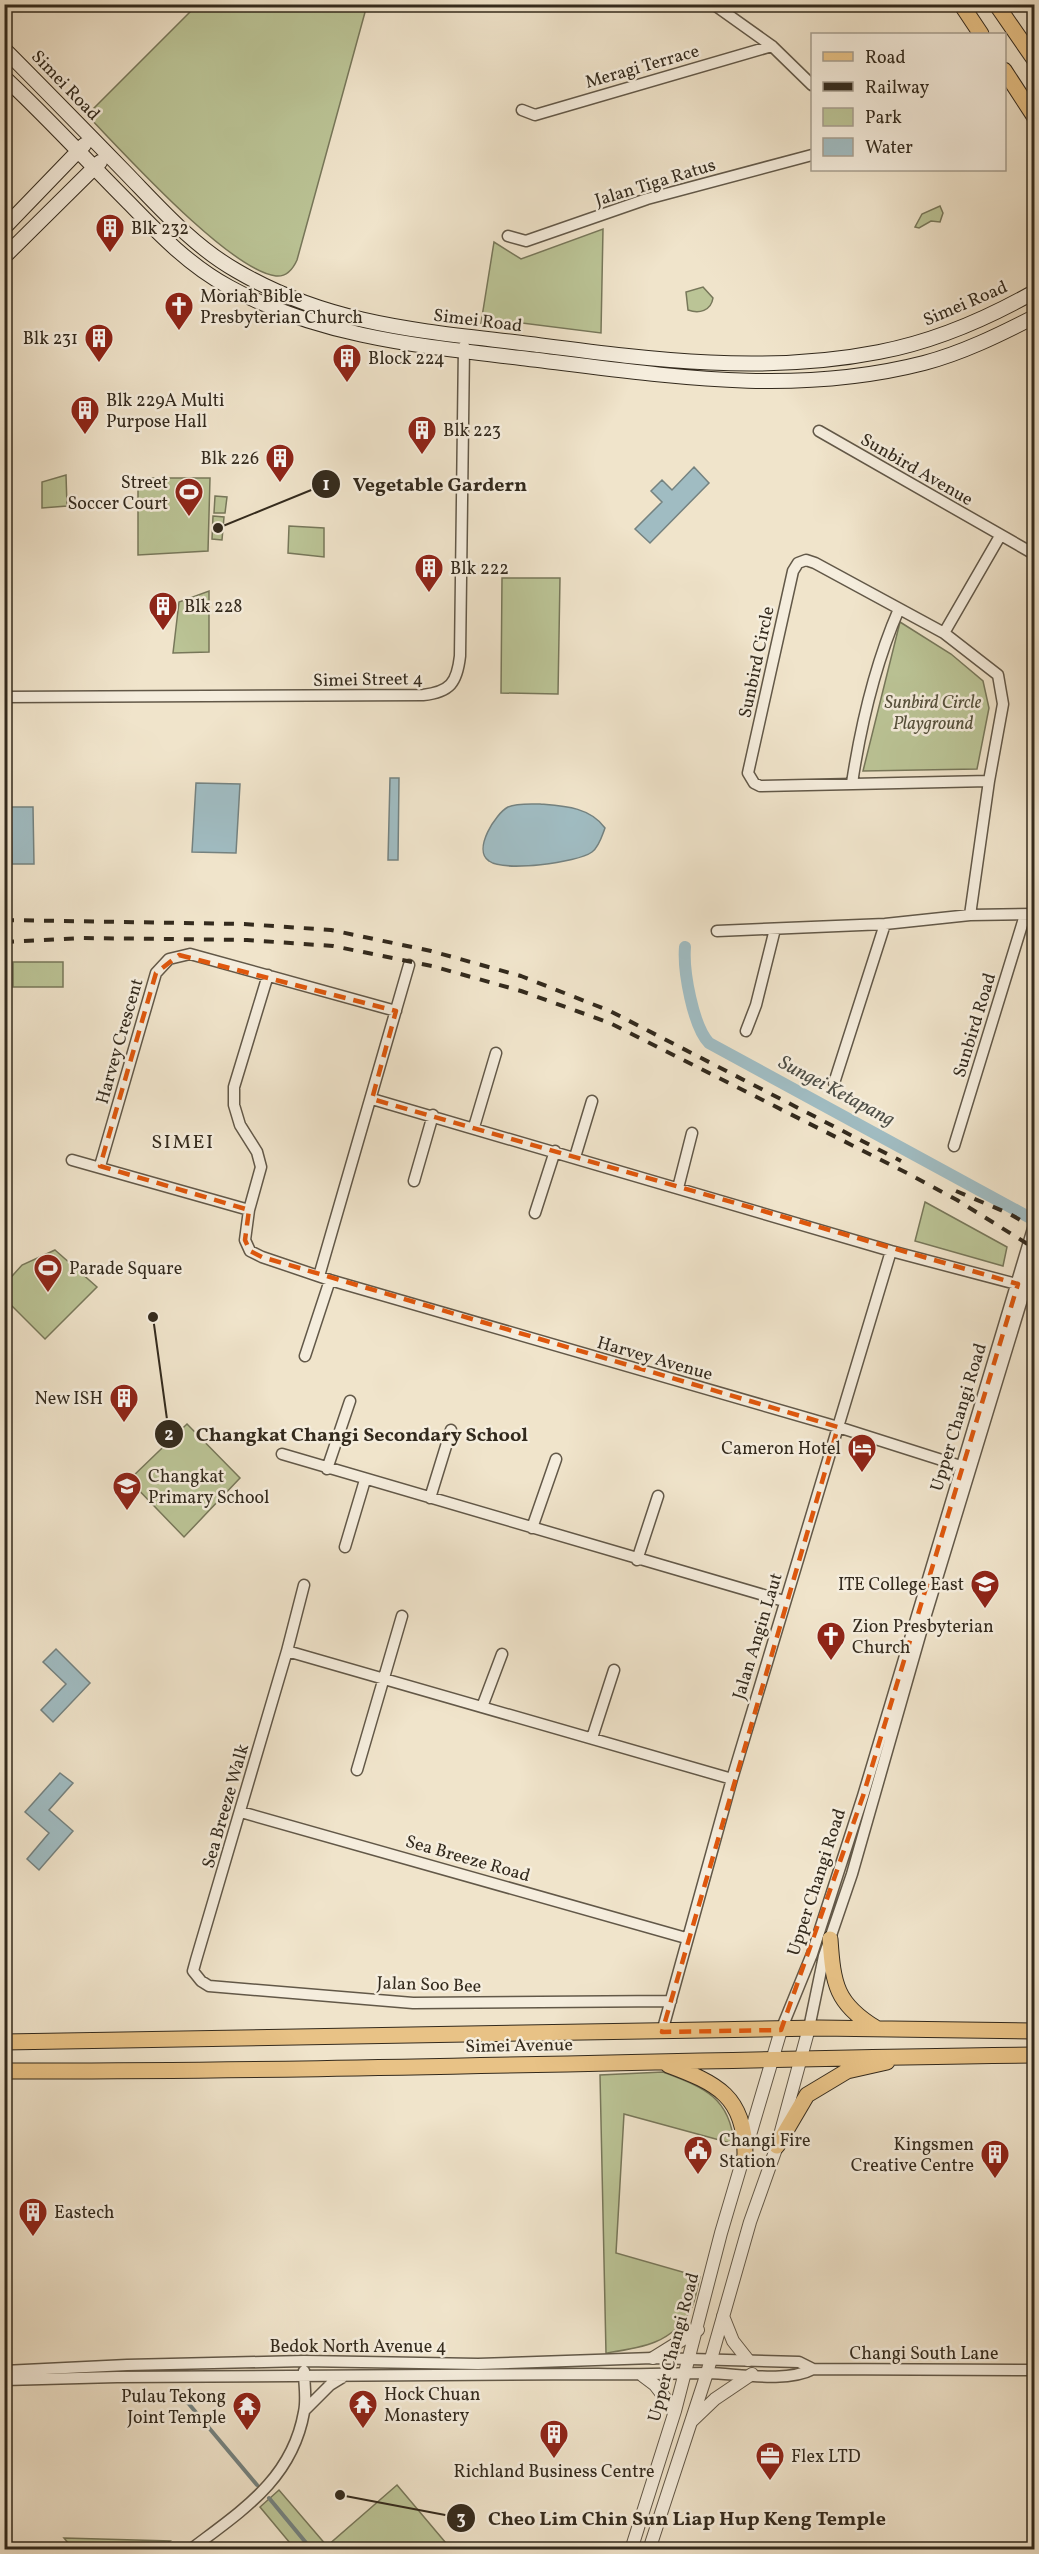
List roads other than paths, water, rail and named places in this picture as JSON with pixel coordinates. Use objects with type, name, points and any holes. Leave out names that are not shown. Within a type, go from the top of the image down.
[{"type":"main road","points":[[961,4],[980,33]]},
{"type":"main road","points":[[996,4],[1035,59]]},
{"type":"main road","name":"Simei Road","points":[[4,49],[186,234],[236,271],[272,290],[322,311],[407,329],[653,360],[741,365],[786,364],[879,352],[908,345],[964,324],[1035,292]]},
{"type":"main road","points":[[1006,74],[1035,116]]},
{"type":"main road","name":"Simei Road","points":[[4,77],[175,250],[228,286],[290,316],[406,345],[735,382],[787,382],[925,363],[993,338],[1035,317]]},
{"type":"main road","points":[[4,228],[91,137]]},
{"type":"main road","points":[[4,257],[108,154]]},
{"type":"main road","points":[[175,250],[176,236],[186,234]]},
{"type":"main road","points":[[830,1939],[832,1974],[836,1989],[856,2016],[877,2029]]},
{"type":"main road","name":"Simei Avenue","points":[[4,2042],[809,2028],[1035,2031]]},
{"type":"main road","points":[[777,2146],[807,2095],[821,2085],[847,2071],[916,2055]]},
{"type":"main road","name":"Simei Avenue","points":[[4,2071],[663,2062],[775,2057],[1035,2055]]},
{"type":"main road","points":[[663,2062],[708,2080],[726,2094],[737,2114],[745,2140],[745,2156]]},
{"type":"street","points":[[713,4],[772,46],[811,82]]},
{"type":"street","name":"Meragi Terrace","points":[[522,110],[535,115],[772,46]]},
{"type":"street","name":"Jalan Tiga Ratus","points":[[508,236],[526,242],[647,199],[811,156]]},
{"type":"street","name":"Simei Street 4","points":[[4,698],[400,695],[440,693],[451,686],[458,673],[460,645],[463,336]]},
{"type":"street","name":"Sunbird Avenue","points":[[819,431],[1035,554]]},
{"type":"street","points":[[944,633],[1000,536]]},
{"type":"street","name":"Sunbird Circle","points":[[970,915],[989,781],[1003,704],[998,675],[944,633],[815,563],[806,560],[798,562],[793,571],[748,773],[754,783],[760,786],[989,781]]},
{"type":"street","points":[[852,783],[858,747],[882,648],[899,609]]},
{"type":"street","name":"Sunbird Road","points":[[717,931],[885,924],[970,915],[1030,914],[954,1146]]},
{"type":"street","points":[[834,1083],[885,924]]},
{"type":"street","points":[[746,1031],[775,929]]},
{"type":"street","name":"Harvey Crescent","points":[[100,1166],[156,974],[161,964],[179,955],[190,954],[396,1011]]},
{"type":"street","points":[[305,1356],[409,965]]},
{"type":"street","points":[[268,975],[234,1087],[234,1105],[240,1125],[257,1152],[261,1167],[249,1210],[245,1240],[250,1251],[262,1257],[325,1278]]},
{"type":"street","points":[[474,1127],[496,1053]]},
{"type":"street","points":[[372,1099],[891,1251],[1023,1286]]},
{"type":"street","points":[[575,1157],[592,1101]]},
{"type":"street","points":[[414,1181],[433,1115]]},
{"type":"street","points":[[678,1188],[692,1133]]},
{"type":"street","points":[[535,1213],[555,1151]]},
{"type":"street","points":[[72,1160],[100,1166],[249,1210]]},
{"type":"street","name":"Upper Changi Road","points":[[1023,1286],[1034,1227]]},
{"type":"street","name":"Jalan Angin Laut","points":[[662,2032],[686,1938],[784,1601],[891,1251]]},
{"type":"street","name":"Upper Changi Road","points":[[631,2550],[690,2359],[721,2234],[775,2057],[781,2030],[812,1954],[1023,1286],[1035,1260]]},
{"type":"street","name":"Harvey Avenue","points":[[325,1278],[838,1427],[965,1468]]},
{"type":"street","points":[[327,1469],[350,1401]]},
{"type":"street","points":[[430,1498],[451,1430]]},
{"type":"street","points":[[282,1454],[637,1560],[784,1601]]},
{"type":"street","points":[[532,1528],[556,1459]]},
{"type":"street","name":"Upper Changi Road","points":[[649,2550],[692,2421],[750,2222],[777,2146],[803,2058],[830,1939],[852,1874],[965,1468]]},
{"type":"street","points":[[345,1547],[364,1480]]},
{"type":"street","points":[[637,1560],[658,1496]]},
{"type":"street","name":"Sea Breeze Walk","points":[[194,1971],[304,1585]]},
{"type":"street","points":[[357,1770],[402,1616]]},
{"type":"street","points":[[287,1651],[732,1779]]},
{"type":"street","points":[[482,1707],[502,1654]]},
{"type":"street","points":[[592,1738],[614,1671]]},
{"type":"street","name":"Sea Breeze Road","points":[[241,1812],[686,1938]]},
{"type":"street","name":"Jalan Soo Bee","points":[[194,1971],[201,1981],[209,1986],[413,2003],[671,2001]]},
{"type":"street","points":[[723,2316],[733,2341],[748,2360]]},
{"type":"street","points":[[653,2358],[698,2330]]},
{"type":"street","name":"Bedok North Avenue 4","points":[[4,2371],[115,2365],[304,2361],[478,2364],[653,2358],[711,2359]]},
{"type":"street","name":"Changi South Lane","points":[[711,2359],[803,2362],[813,2369]]},
{"type":"street","points":[[190,2550],[235,2516],[277,2478],[296,2446],[305,2410],[304,2361]]},
{"type":"street","name":"Changi South Lane","points":[[707,2373],[798,2376],[813,2369],[1035,2370]]},
{"type":"street","name":"Bedok North Avenue 4","points":[[4,2380],[598,2374],[643,2376],[707,2373]]},
{"type":"street","points":[[692,2421],[715,2399],[752,2374]]},
{"type":"street","points":[[305,2410],[330,2385],[344,2376]]},
{"type":"street","points":[[643,2376],[656,2385],[675,2411]]},
{"type":"water","points":[[694,467],[709,483],[650,543],[635,529],[662,502],[651,491],[662,480],[672,490]]},
{"type":"water","points":[[390,778],[399,778],[398,860],[388,860]]},
{"type":"water","points":[[196,783],[240,784],[236,853],[192,852]]},
{"type":"water","points":[[540,804],[576,809],[599,821],[605,828],[597,847],[584,856],[557,863],[509,866],[489,861],[484,856],[484,841],[498,816],[511,806]]},
{"type":"water","points":[[11,807],[33,807],[34,864],[12,864]]},
{"type":"water","points":[[56,1649],[90,1683],[53,1722],[41,1710],[66,1684],[43,1662]]},
{"type":"water","points":[[60,1773],[73,1783],[49,1810],[73,1831],[39,1870],[27,1859],[49,1833],[25,1812]]},
{"type":"waterway","name":"Sungei Ketapang","points":[[685,947],[690,998],[698,1024],[709,1043],[1034,1220]]},
{"type":"waterway","points":[[178,2391],[257,2485]]},
{"type":"waterway","points":[[269,2498],[312,2550]]},
{"type":"railway","points":[[4,920],[244,924],[331,930],[431,951],[521,976],[610,1011],[901,1161]]},
{"type":"railway","points":[[4,942],[83,938],[247,940],[333,946],[432,966],[521,991],[610,1023],[909,1174],[957,1200],[1034,1248]]},
{"type":"railway","points":[[956,1191],[1010,1214],[1034,1228]]},
{"type":"place","name":"Blk 232","points":[[110,254]]},
{"type":"place","name":"Moriah Bible Presbyterian Church","points":[[179,332]]},
{"type":"place","name":"Blk 231","points":[[99,364]]},
{"type":"place","name":"Block 224","points":[[347,384]]},
{"type":"place","name":"Blk 229A Multi Purpose Hall","points":[[85,436]]},
{"type":"place","name":"Blk 223","points":[[422,456]]},
{"type":"place","name":"Blk 226","points":[[280,484]]},
{"type":"place","name":"Street Soccer Court","points":[[189,518]]},
{"type":"place","name":"Vegetable Gardern","points":[[218,528]]},
{"type":"place","name":"Blk 222","points":[[429,594]]},
{"type":"place","name":"Blk 228","points":[[163,632]]},
{"type":"place","name":"Parade Square","points":[[48,1294]]},
{"type":"place","name":"Changkat Changi Secondary School","points":[[153,1317]]},
{"type":"place","name":"New ISH","points":[[124,1424]]},
{"type":"place","name":"Cameron Hotel","points":[[862,1474]]},
{"type":"place","name":"Changkat Primary School","points":[[127,1512]]},
{"type":"place","name":"ITE College East","points":[[985,1610]]},
{"type":"place","name":"Zion Presbyterian Church","points":[[831,1662]]},
{"type":"place","name":"Changi Fire Station","points":[[698,2176]]},
{"type":"place","name":"Kingsmen Creative Centre","points":[[995,2180]]},
{"type":"place","name":"Eastech","points":[[33,2238]]},
{"type":"place","name":"Hock Chuan Monastery","points":[[363,2430]]},
{"type":"place","name":"Pulau Tekong Joint Temple","points":[[247,2432]]},
{"type":"place","name":"Richland Business Centre","points":[[554,2460]]},
{"type":"place","name":"Flex LTD","points":[[770,2482]]},
{"type":"place","name":"Cheo Lim Chin Sun Liap Hup Keng Temple","points":[[340,2495]]},
{"type":"district","name":"SIMEI","points":[[183,1141]]},
{"type":"park label","name":"Sunbird Circle Playground","points":[[933,712]]}]
